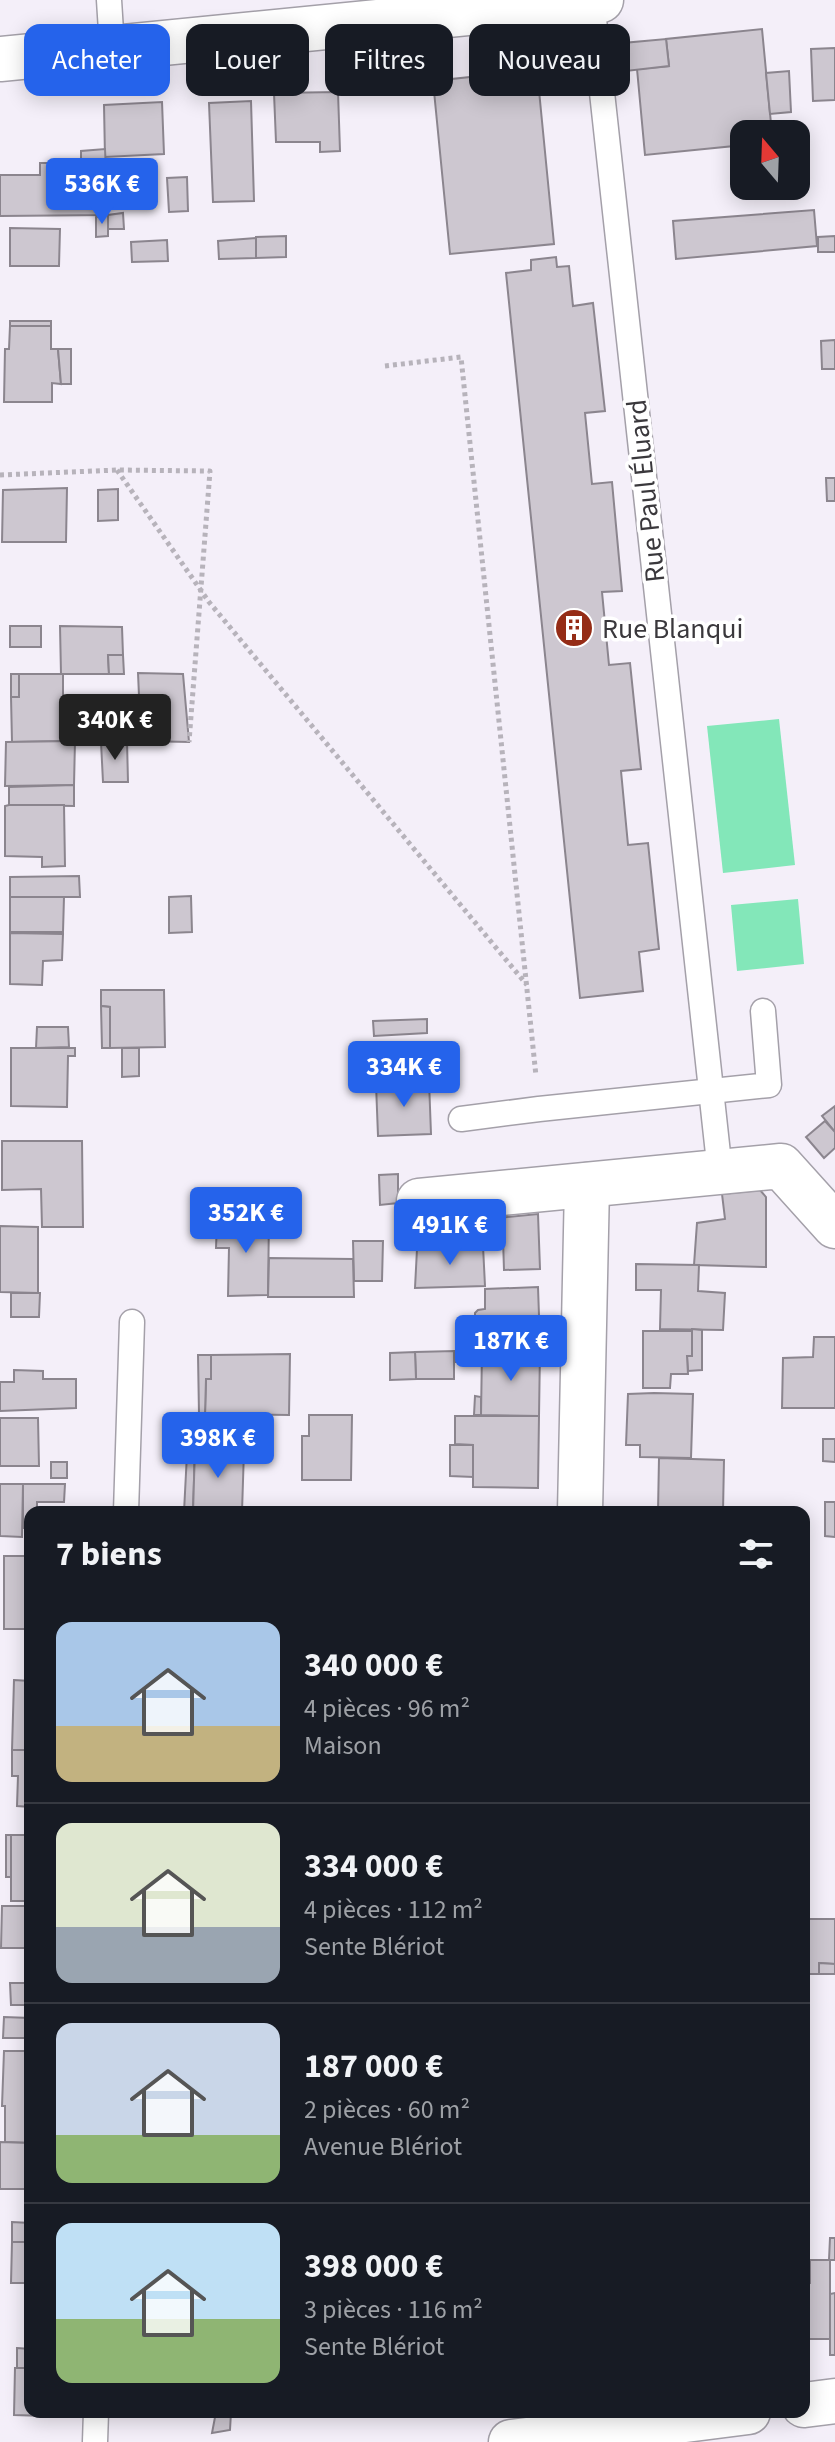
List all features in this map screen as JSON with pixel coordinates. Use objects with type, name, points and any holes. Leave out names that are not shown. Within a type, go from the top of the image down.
[{"type":"street","points":[[170,41],[545,3],[597,1]]},
{"type":"street","points":[[0,59],[24,56]]},
{"type":"street","points":[[419,1201],[781,1166],[835,1226]]},
{"type":"street","points":[[580,1506],[587,1185]]},
{"type":"street","points":[[810,2404],[835,2401]]},
{"type":"street","points":[[511,2442],[562,2424],[618,2435],[714,2418]]},
{"type":"lane","points":[[109,0],[111,24]]},
{"type":"lane","name":"Rue Paul Éluard","points":[[597,1],[720,1172]]},
{"type":"lane","points":[[461,1119],[769,1085],[763,1011]]},
{"type":"lane","points":[[126,1506],[132,1322]]},
{"type":"lane","points":[[95,2442],[96,2418]]},
{"type":"path","points":[[385,366],[461,357],[539,1109]]},
{"type":"path","points":[[117,470],[209,602],[528,986]]},
{"type":"path","points":[[0,475],[117,470],[210,471],[189,742]]},
{"type":"green space","points":[[779,719],[795,865],[723,873],[707,726]]},
{"type":"green space","points":[[798,899],[804,964],[737,971],[731,905]]},
{"type":"building","points":[[762,29],[771,120],[730,120],[730,146],[645,155],[637,69],[669,66],[666,39]]},
{"type":"building","points":[[666,39],[669,66],[630,71],[630,42]]},
{"type":"building","points":[[835,48],[835,100],[813,101],[811,49]]},
{"type":"building","points":[[789,71],[791,112],[770,114],[766,73]]},
{"type":"building","points":[[469,77],[469,96],[540,96],[554,244],[450,254],[434,96],[453,96],[453,79]]},
{"type":"building","points":[[309,92],[338,96],[340,151],[320,152],[320,142],[276,142],[274,96],[309,96]]},
{"type":"building","points":[[251,101],[254,201],[213,202],[209,103]]},
{"type":"building","points":[[162,102],[164,154],[105,157],[104,105]]},
{"type":"building","points":[[105,149],[108,215],[0,216],[0,175],[40,175],[40,163],[81,163],[81,151]]},
{"type":"building","points":[[187,177],[188,211],[169,212],[167,178]]},
{"type":"building","points":[[814,210],[817,246],[676,259],[673,221]]},
{"type":"building","points":[[123,213],[124,229],[108,229],[108,215]]},
{"type":"building","points":[[108,215],[108,236],[96,237],[96,217]]},
{"type":"building","points":[[10,228],[60,229],[59,266],[10,266]]},
{"type":"building","points":[[286,236],[286,257],[256,258],[256,237]]},
{"type":"building","points":[[835,236],[835,252],[818,252],[818,237]]},
{"type":"building","points":[[256,238],[256,258],[219,259],[218,241]]},
{"type":"building","points":[[167,240],[168,261],[132,262],[131,242]]},
{"type":"building","name":"Rue Blanqui","points":[[556,257],[557,267],[569,266],[573,306],[593,303],[605,411],[585,413],[592,484],[612,482],[622,591],[602,592],[609,665],[630,663],[641,769],[621,771],[628,845],[648,843],[659,949],[639,952],[643,991],[580,998],[506,273],[531,270],[531,260]]},
{"type":"building","points":[[10,321],[51,321],[51,326],[10,326]]},
{"type":"building","points":[[10,326],[51,326],[51,349],[58,349],[61,384],[52,383],[52,402],[4,402],[5,349],[9,349]]},
{"type":"building","points":[[835,340],[835,369],[822,369],[821,341]]},
{"type":"building","points":[[58,349],[71,349],[71,384],[61,384]]},
{"type":"building","points":[[826,478],[835,478],[835,501],[827,501]]},
{"type":"building","points":[[67,488],[66,542],[2,542],[3,490]]},
{"type":"building","points":[[118,489],[118,520],[98,521],[98,490]]},
{"type":"building","points":[[10,626],[41,626],[41,647],[10,647]]},
{"type":"building","points":[[60,626],[122,627],[123,655],[108,655],[109,674],[61,674]]},
{"type":"building","points":[[108,655],[123,655],[124,674],[109,674]]},
{"type":"building","points":[[138,673],[183,674],[189,742],[141,741]]},
{"type":"building","points":[[11,674],[19,674],[19,697],[11,697]]},
{"type":"building","points":[[19,674],[63,674],[63,741],[12,742],[11,697],[19,697]]},
{"type":"building","points":[[75,741],[74,785],[5,786],[6,742]]},
{"type":"building","points":[[127,741],[128,782],[103,782],[101,742]]},
{"type":"building","points":[[74,785],[74,806],[9,805],[9,787]]},
{"type":"building","points":[[64,805],[65,866],[42,867],[42,857],[5,856],[5,806]]},
{"type":"building","points":[[79,876],[80,897],[10,897],[10,877]]},
{"type":"building","points":[[191,896],[192,932],[169,933],[169,897]]},
{"type":"building","points":[[10,897],[64,897],[63,932],[10,932]]},
{"type":"building","points":[[10,933],[63,934],[62,960],[43,961],[42,985],[10,984]]},
{"type":"building","points":[[101,990],[164,990],[165,1047],[110,1048],[110,1007],[101,1006]]},
{"type":"building","points":[[101,1006],[110,1007],[110,1048],[102,1048]]},
{"type":"building","points":[[427,1019],[427,1033],[374,1036],[373,1021]]},
{"type":"building","points":[[37,1027],[68,1027],[69,1047],[36,1048]]},
{"type":"building","points":[[11,1048],[75,1048],[75,1056],[68,1056],[67,1107],[11,1106]]},
{"type":"building","points":[[122,1048],[139,1048],[139,1076],[122,1077]]},
{"type":"building","points":[[429,1081],[431,1134],[378,1136],[376,1084]]},
{"type":"building","points":[[835,1106],[835,1132],[822,1116]]},
{"type":"building","points":[[825,1121],[835,1132],[835,1148],[824,1158],[806,1137]]},
{"type":"building","points":[[2,1141],[82,1141],[83,1227],[42,1227],[41,1189],[2,1190]]},
{"type":"building","points":[[398,1174],[398,1203],[380,1205],[379,1175]]},
{"type":"building","points":[[760,1190],[766,1197],[766,1267],[694,1265],[697,1223],[725,1219],[722,1194]]},
{"type":"building","points":[[538,1214],[540,1269],[504,1270],[503,1239],[490,1240],[489,1219]]},
{"type":"building","points":[[269,1217],[268,1295],[228,1296],[229,1248],[216,1248],[217,1221]]},
{"type":"building","points":[[0,1226],[38,1227],[38,1293],[0,1292]]},
{"type":"building","points":[[353,1241],[383,1241],[382,1281],[354,1281]]},
{"type":"building","points":[[483,1246],[485,1286],[415,1288],[417,1249]]},
{"type":"building","points":[[269,1258],[353,1259],[354,1297],[268,1297]]},
{"type":"building","points":[[636,1264],[699,1265],[698,1291],[725,1293],[723,1330],[660,1329],[661,1290],[636,1290]]},
{"type":"building","points":[[538,1287],[540,1344],[486,1345],[486,1326],[478,1326],[475,1322],[475,1313],[485,1309],[485,1289]]},
{"type":"building","points":[[11,1293],[40,1293],[39,1317],[11,1317]]},
{"type":"building","points":[[692,1329],[702,1330],[702,1370],[688,1371],[687,1356],[692,1356]]},
{"type":"building","points":[[643,1331],[692,1331],[692,1356],[687,1356],[688,1374],[671,1374],[670,1388],[643,1388]]},
{"type":"building","points":[[814,1337],[835,1337],[835,1408],[782,1408],[783,1358],[813,1357]]},
{"type":"building","points":[[540,1350],[539,1416],[481,1415],[482,1351]]},
{"type":"building","points":[[454,1351],[454,1379],[416,1379],[415,1352]]},
{"type":"building","points":[[454,1351],[465,1351],[464,1362],[455,1362]]},
{"type":"building","points":[[415,1352],[416,1379],[390,1380],[390,1353]]},
{"type":"building","points":[[290,1354],[289,1415],[205,1414],[206,1379],[211,1379],[211,1355]]},
{"type":"building","points":[[198,1355],[211,1355],[211,1379],[206,1379],[205,1414],[199,1414]]},
{"type":"building","points":[[14,1370],[43,1371],[43,1379],[76,1379],[76,1408],[0,1411],[0,1382],[14,1382]]},
{"type":"building","points":[[628,1394],[693,1394],[691,1458],[640,1457],[640,1445],[626,1445]]},
{"type":"building","points":[[475,1396],[481,1397],[481,1415],[474,1415]]},
{"type":"building","points":[[309,1415],[352,1415],[351,1480],[302,1480],[302,1436],[309,1436]]},
{"type":"building","points":[[455,1416],[539,1416],[538,1488],[473,1487],[473,1445],[455,1444]]},
{"type":"building","points":[[0,1418],[38,1418],[39,1466],[0,1466]]},
{"type":"building","points":[[188,1434],[244,1435],[244,1450],[195,1448],[193,1506],[184,1506]]},
{"type":"building","points":[[823,1439],[835,1439],[835,1462],[823,1461]]},
{"type":"building","points":[[450,1445],[473,1445],[473,1477],[450,1476]]},
{"type":"building","points":[[195,1448],[244,1450],[242,1506],[193,1506]]},
{"type":"building","points":[[659,1458],[724,1460],[723,1506],[658,1506]]},
{"type":"building","points":[[51,1462],[67,1462],[67,1478],[51,1478]]},
{"type":"building","points":[[0,1484],[23,1484],[22,1537],[0,1536]]},
{"type":"building","points":[[23,1484],[65,1484],[64,1502],[37,1502],[37,1506],[24,1506],[23,1528]]},
{"type":"building","points":[[825,1502],[835,1502],[835,1537],[825,1536]]},
{"type":"building","points":[[4,1556],[24,1556],[24,1629],[4,1629]]},
{"type":"building","points":[[14,1680],[24,1681],[24,1750],[12,1750]]},
{"type":"building","points":[[12,1750],[24,1750],[24,1807],[17,1806],[18,1776],[12,1776]]},
{"type":"building","points":[[6,1835],[11,1835],[11,1877],[6,1877]]},
{"type":"building","points":[[11,1835],[24,1835],[24,1901],[11,1901]]},
{"type":"building","points":[[2,1906],[24,1906],[24,1948],[1,1948]]},
{"type":"building","points":[[810,1919],[835,1919],[835,1964],[819,1963],[819,1974],[810,1974]]},
{"type":"building","points":[[819,1963],[835,1964],[835,1974],[819,1974]]},
{"type":"building","points":[[10,1983],[24,1983],[24,2005],[11,2005]]},
{"type":"building","points":[[4,2017],[24,2018],[24,2038],[3,2038]]},
{"type":"building","points":[[4,2051],[24,2051],[24,2143],[5,2142],[5,2106],[2,2106]]},
{"type":"building","points":[[0,2142],[24,2143],[24,2189],[0,2189]]},
{"type":"building","points":[[12,2222],[24,2223],[24,2242],[12,2242]]},
{"type":"building","points":[[830,2238],[835,2238],[835,2260],[829,2260]]},
{"type":"building","points":[[12,2242],[24,2242],[24,2283],[11,2283]]},
{"type":"building","points":[[810,2260],[830,2260],[830,2339],[810,2339]]},
{"type":"building","points":[[835,2293],[835,2355],[830,2355],[830,2294]]},
{"type":"building","points":[[17,2348],[24,2349],[24,2368],[17,2368]]},
{"type":"building","points":[[15,2368],[24,2368],[24,2415],[14,2415]]},
{"type":"building","points":[[215,2418],[231,2418],[230,2430],[212,2433]]},
{"type":"place","name":"Rue Blanqui","points":[[574,628]]}]
